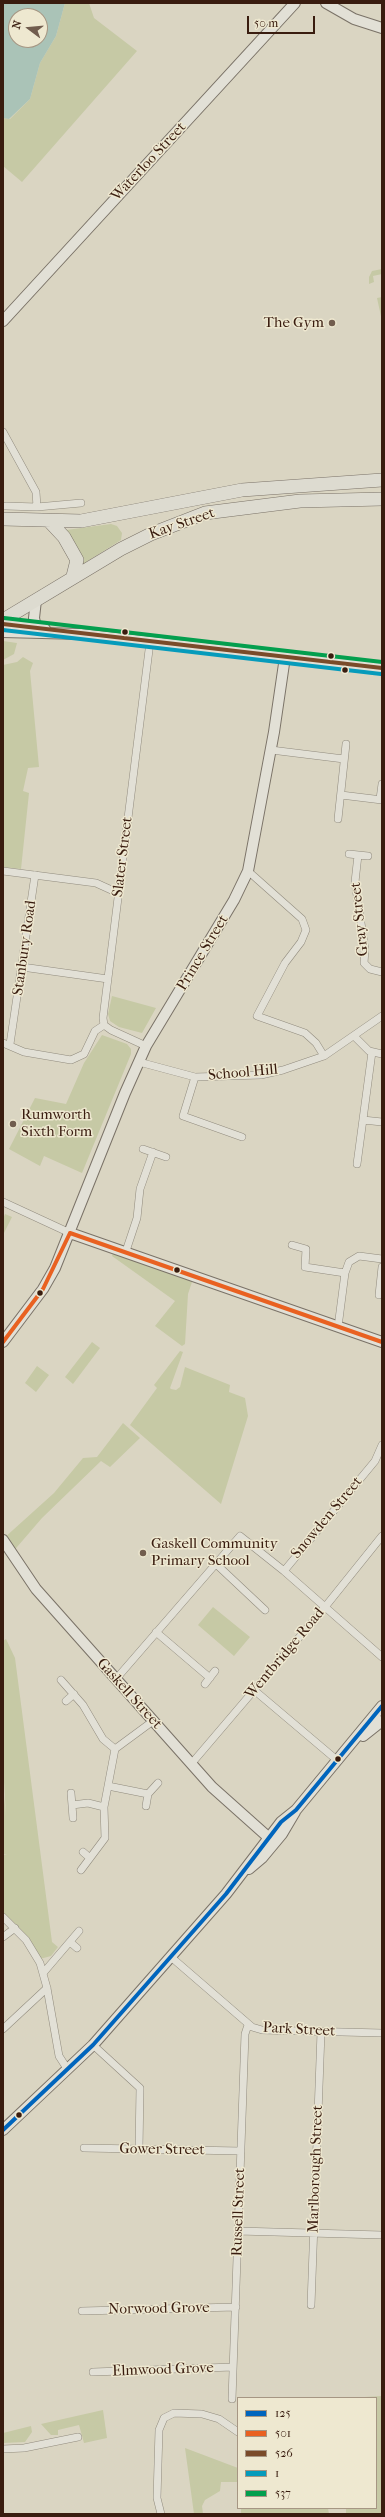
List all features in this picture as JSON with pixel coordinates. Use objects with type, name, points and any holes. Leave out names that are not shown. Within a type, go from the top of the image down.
[{"type":"highway","name":"Kay Street","points":[[3,519],[50,522],[81,521],[242,490],[382,480]]},
{"type":"highway","points":[[286,487],[382,489]]},
{"type":"highway","name":"Kay Street","points":[[3,620],[73,576],[150,534],[205,513],[300,501],[382,499]]},
{"type":"highway","points":[[50,522],[64,537],[77,560],[73,576]]},
{"type":"street","name":"Waterloo Street","points":[[3,321],[295,3]]},
{"type":"street","points":[[326,3],[354,19],[382,28]]},
{"type":"street","points":[[3,432],[36,492],[37,507]]},
{"type":"street","points":[[6,506],[37,507],[81,503]]},
{"type":"street","points":[[36,600],[34,618],[36,627]]},
{"type":"street","points":[[3,624],[36,627],[70,633],[382,668]]},
{"type":"street","points":[[3,632],[70,633]]},
{"type":"street","name":"Slater Street","points":[[104,1025],[118,893],[150,642]]},
{"type":"street","name":"Prince Street","points":[[3,1342],[43,1289],[55,1268],[146,1046],[234,900],[248,871],[271,750],[285,657]]},
{"type":"street","points":[[338,819],[346,744]]},
{"type":"street","points":[[271,750],[344,759]]},
{"type":"street","points":[[341,795],[381,800],[382,784]]},
{"type":"street","points":[[349,854],[368,856]]},
{"type":"street","name":"Gray Street","points":[[358,855],[355,882],[365,950],[364,963],[370,969],[382,972]]},
{"type":"street","points":[[3,871],[96,883],[118,893]]},
{"type":"street","points":[[248,871],[302,919],[305,925],[304,938],[285,963],[257,1016],[305,1033],[316,1043],[324,1056]]},
{"type":"street","name":"Stanbury Road","points":[[7,1044],[22,967],[35,875]]},
{"type":"street","points":[[22,967],[108,979]]},
{"type":"street","name":"School Hill","points":[[139,1062],[195,1077],[261,1075],[302,1066],[324,1056],[355,1037],[382,1016]]},
{"type":"street","points":[[7,1044],[24,1052],[71,1060],[84,1054],[95,1031],[104,1025],[115,1033],[146,1046]]},
{"type":"street","points":[[355,1037],[372,1052],[382,1054]]},
{"type":"street","points":[[357,1164],[372,1052]]},
{"type":"street","points":[[195,1077],[183,1116],[242,1137]]},
{"type":"street","points":[[363,1120],[382,1122]]},
{"type":"street","points":[[143,1149],[166,1156]]},
{"type":"street","points":[[126,1252],[137,1218],[140,1189],[153,1152]]},
{"type":"street","points":[[3,1202],[70,1233],[382,1342]]},
{"type":"street","points":[[292,1245],[306,1249],[305,1267],[345,1273]]},
{"type":"street","points":[[338,1327],[345,1273],[349,1262],[355,1257],[382,1259]]},
{"type":"street","points":[[378,1296],[382,1267]]},
{"type":"street","name":"Snowden Street","points":[[284,1571],[375,1460],[382,1444]]},
{"type":"street","points":[[116,1679],[240,1536],[284,1571],[382,1657]]},
{"type":"street","name":"Gaskell Street","points":[[3,1540],[36,1589],[212,1787],[265,1838]]},
{"type":"street","name":"Wentbridge Road","points":[[192,1763],[380,1542]]},
{"type":"street","points":[[215,1563],[257,1606],[265,1610]]},
{"type":"street","points":[[156,1632],[210,1678]]},
{"type":"street","points":[[205,1684],[215,1671]]},
{"type":"street","points":[[61,1680],[83,1705],[102,1739],[114,1749]]},
{"type":"street","points":[[254,1690],[338,1761]]},
{"type":"street","points":[[66,1701],[74,1694]]},
{"type":"street","points":[[3,2130],[93,2045],[246,1871],[262,1858],[282,1834],[296,1810],[351,1746],[382,1706]]},
{"type":"street","points":[[81,1870],[104,1838],[104,1807],[114,1749],[153,1721]]},
{"type":"street","points":[[351,1746],[382,1721]]},
{"type":"street","points":[[146,1806],[148,1794],[158,1784]]},
{"type":"street","points":[[108,1786],[148,1794]]},
{"type":"street","points":[[71,1793],[73,1818]]},
{"type":"street","points":[[72,1805],[88,1803],[104,1807]]},
{"type":"street","points":[[246,1871],[265,1838],[296,1810]]},
{"type":"street","points":[[265,1838],[276,1838],[282,1834]]},
{"type":"street","points":[[262,1858],[265,1838]]},
{"type":"street","points":[[83,1852],[90,1858]]},
{"type":"street","points":[[3,1917],[15,1928],[32,1949],[44,1972],[59,2056],[68,2070]]},
{"type":"street","points":[[3,1937],[15,1928]]},
{"type":"street","points":[[44,1972],[80,1931]]},
{"type":"street","points":[[70,1942],[77,1948]]},
{"type":"street","name":"Park Street","points":[[171,1957],[248,2025],[262,2030],[382,2033]]},
{"type":"street","points":[[3,2029],[47,1988]]},
{"type":"street","name":"Russell Street","points":[[232,2398],[245,2034],[248,2025]]},
{"type":"street","name":"Marlborough Street","points":[[311,2306],[321,2032]]},
{"type":"street","points":[[93,2045],[140,2088],[139,2149]]},
{"type":"street","name":"Gower Street","points":[[84,2148],[241,2152]]},
{"type":"street","points":[[238,2231],[382,2235]]},
{"type":"street","name":"Norwood Grove","points":[[82,2311],[236,2308]]},
{"type":"street","name":"Elmwood Grove","points":[[93,2372],[233,2368]]},
{"type":"street","points":[[161,2514],[157,2498],[159,2430],[164,2418],[174,2413],[202,2414],[219,2419],[237,2431]]},
{"type":"street","points":[[3,2449],[24,2448],[78,2437]]},
{"type":"green space","points":[[65,3],[89,3],[94,18],[137,51],[22,182],[3,166],[3,118],[10,119],[30,99],[40,63],[56,36]]},
{"type":"green space","points":[[382,269],[382,274],[373,276],[374,282],[369,284],[369,277],[372,271]]},
{"type":"green space","points":[[382,297],[382,321],[377,298]]},
{"type":"green space","points":[[111,524],[117,526],[122,533],[121,540],[83,564],[78,552],[66,533],[66,530]]},
{"type":"green space","points":[[3,641],[17,643],[14,654],[3,660]]},
{"type":"green space","points":[[23,657],[33,663],[30,671],[39,767],[28,768],[23,791],[29,793],[21,869],[3,867],[3,665],[17,662]]},
{"type":"green space","points":[[112,996],[156,1008],[142,1033],[119,1027],[110,1021],[108,1014]]},
{"type":"green space","points":[[102,1035],[127,1044],[131,1049],[131,1054],[82,1173],[44,1156],[40,1166],[9,1149],[35,1098],[66,1104],[84,1063]]},
{"type":"green space","points":[[5,1214],[12,1217],[3,1235],[3,1219]]},
{"type":"green space","points":[[115,1248],[194,1276],[188,1294],[185,1344],[182,1346],[155,1326],[175,1301],[112,1256]]},
{"type":"green space","points":[[92,1342],[100,1348],[73,1384],[65,1377]]},
{"type":"green space","points":[[180,1351],[183,1352],[170,1388],[171,1389],[176,1390],[180,1387],[185,1367],[230,1385],[229,1392],[245,1398],[248,1416],[221,1504],[130,1425],[157,1388],[154,1385]]},
{"type":"green space","points":[[37,1366],[49,1375],[36,1392],[25,1383]]},
{"type":"green space","points":[[123,1423],[140,1438],[110,1467],[101,1461],[42,1518],[11,1554],[3,1539],[54,1493],[83,1458],[97,1457]]},
{"type":"green space","points":[[213,1607],[250,1637],[234,1656],[198,1625]]},
{"type":"green space","points":[[6,1639],[15,1658],[52,1942],[58,1947],[51,1956],[40,1959],[3,1915],[3,1855],[7,1854],[3,1854],[3,1784],[6,1816],[3,1765],[3,1641]]},
{"type":"green space","points":[[382,2396],[382,2514],[346,2514],[346,2509],[377,2509],[377,2397],[365,2397]]},
{"type":"green space","points":[[103,2410],[107,2438],[84,2443],[79,2425],[58,2430],[58,2435],[51,2435],[41,2424]]},
{"type":"green space","points":[[31,2426],[32,2432],[25,2442],[3,2443],[3,2433]]},
{"type":"green space","points":[[185,2448],[237,2468],[237,2482],[221,2482],[220,2491],[205,2500],[202,2506],[203,2514],[194,2514]]},
{"type":"green space","points":[[241,2509],[328,2509],[329,2514],[241,2514]]},
{"type":"shaded area","points":[[3,3],[65,3],[56,36],[40,63],[30,99],[9,119],[3,118]]},
{"type":"transit line","name":"537","points":[[4,618],[382,662]]},
{"type":"transit line","name":"526","points":[[3,624],[382,668]]},
{"type":"transit line","name":"1","points":[[3,630],[381,674]]},
{"type":"transit line","name":"501","points":[[70,1233],[382,1342]]},
{"type":"transit line","name":"501","points":[[3,1342],[43,1289],[70,1233]]},
{"type":"transit line","name":"125","points":[[3,2130],[93,2045],[226,1894],[281,1822],[296,1810],[382,1706]]},
{"type":"place","name":"The Gym","points":[[332,323]]},
{"type":"place","name":"Rumworth Sixth Form","points":[[13,1124]]},
{"type":"place","name":"Gaskell Community Primary School","points":[[143,1553]]}]
